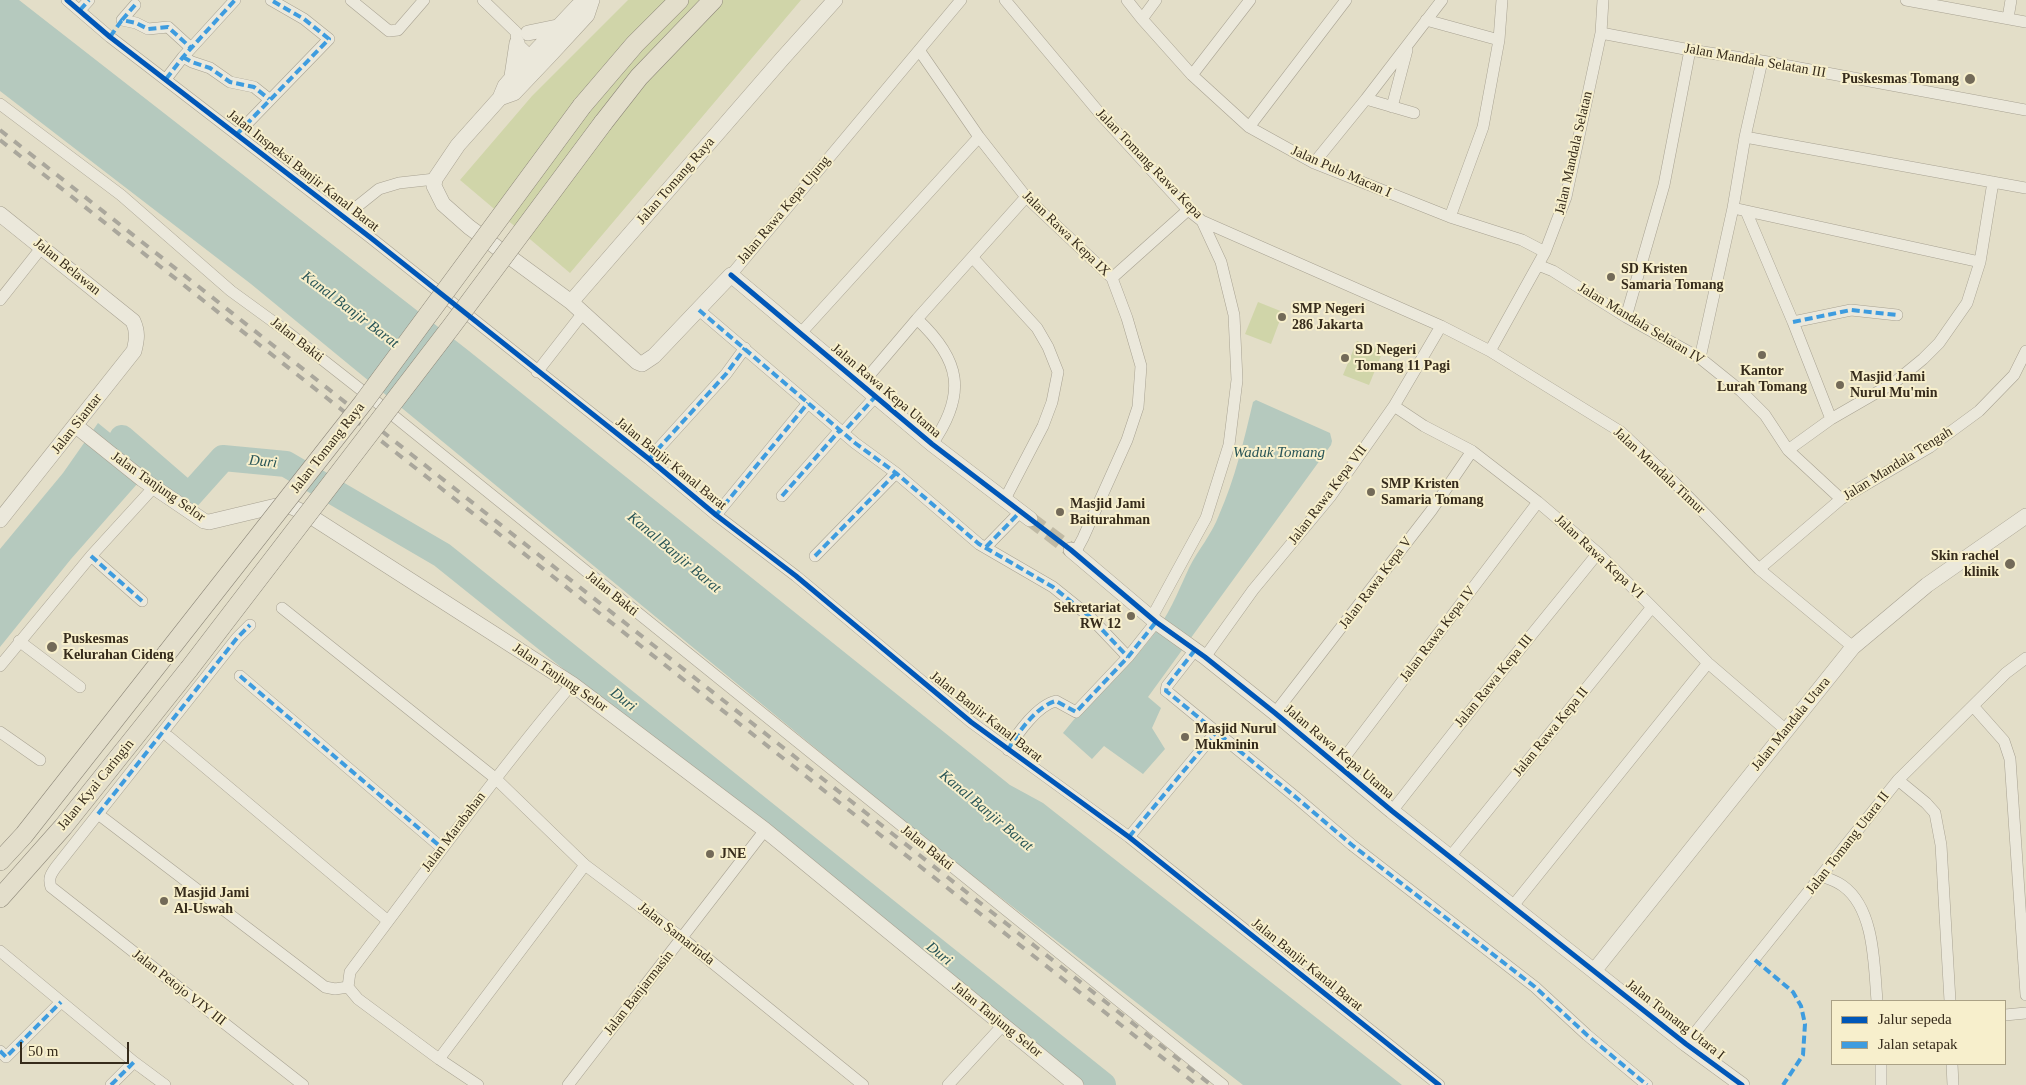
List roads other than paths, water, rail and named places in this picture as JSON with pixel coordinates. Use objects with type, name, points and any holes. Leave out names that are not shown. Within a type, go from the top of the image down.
[{"type":"main road","name":"Jalan Tomang Raya","points":[[167,654],[362,403],[582,106],[635,44],[678,0]]},
{"type":"main road","name":"Jalan Tomang Raya","points":[[189,669],[423,364],[639,77],[713,0]]},
{"type":"main road","name":"Jalan Kyai Caringin","points":[[0,861],[24,835],[167,654]]},
{"type":"main road","name":"Jalan Kyai Caringin","points":[[0,898],[63,827],[189,669]]},
{"type":"street","name":"Jalan Inspeksi Banjir Kanal Barat","points":[[67,0],[84,4],[110,37],[344,217],[524,362]]},
{"type":"street","points":[[166,79],[183,57],[235,0]]},
{"type":"street","points":[[236,134],[329,38],[304,19],[272,0]]},
{"type":"street","points":[[351,0],[389,31],[393,32],[398,30],[424,0]]},
{"type":"street","points":[[483,0],[541,55]]},
{"type":"street","points":[[500,98],[514,92],[541,55],[558,27],[578,6],[592,0]]},
{"type":"street","points":[[565,298],[468,227],[443,204],[434,186],[435,179],[458,145],[500,98],[505,86],[512,78],[588,15],[592,0]]},
{"type":"street","name":"Jalan Tomang Raya","points":[[565,298],[836,0]]},
{"type":"street","name":"Jalan Rawa Kepa Ujung","points":[[565,298],[638,362],[642,364],[654,356],[731,275],[961,0]]},
{"type":"street","name":"Jalan Tomang Rawa Kepa","points":[[1004,0],[1102,116],[1188,210],[1202,221],[1441,326]]},
{"type":"street","name":"Jalan Pulo Macan I","points":[[1127,0],[1192,75],[1249,127],[1314,163],[1450,217],[1522,240],[1545,252]]},
{"type":"street","points":[[1142,19],[1156,0]]},
{"type":"street","points":[[1192,75],[1250,0]]},
{"type":"street","points":[[1249,127],[1346,0]]},
{"type":"street","points":[[1314,163],[1442,0]]},
{"type":"street","points":[[1450,217],[1483,127],[1498,40],[1502,0]]},
{"type":"street","name":"Jalan Mandala Selatan","points":[[1490,350],[1545,252],[1566,197],[1601,33],[1603,0]]},
{"type":"street","points":[[1906,0],[1929,2],[2026,22]]},
{"type":"street","points":[[2008,18],[2011,0]]},
{"type":"street","points":[[110,37],[135,2]]},
{"type":"street","points":[[122,20],[136,23],[148,29],[168,27],[191,48]]},
{"type":"street","points":[[1426,20],[1498,40]]},
{"type":"street","points":[[520,36],[558,27]]},
{"type":"street","name":"Jalan Mandala Selatan III","points":[[1601,33],[2026,110]]},
{"type":"street","points":[[512,78],[520,36]]},
{"type":"street","points":[[1392,107],[1408,43]]},
{"type":"street","name":"Jalan Rawa Kepa IX","points":[[919,50],[979,136],[1026,197],[1112,278],[1127,318],[1141,366],[1138,407],[1127,440],[1083,538],[1073,551]]},
{"type":"street","points":[[1626,317],[1664,185],[1690,50]]},
{"type":"street","points":[[183,57],[214,70],[230,82],[254,87],[269,99]]},
{"type":"street","points":[[1700,358],[1733,208],[1745,137],[1762,61]]},
{"type":"street","points":[[1366,99],[1414,113]]},
{"type":"street","name":"Jalan Bakti","points":[[0,104],[121,196],[231,291],[286,331],[372,399],[1223,1085]]},
{"type":"street","points":[[800,334],[979,136]]},
{"type":"street","points":[[1745,137],[2026,188]]},
{"type":"street","points":[[344,217],[379,189],[399,183],[435,179]]},
{"type":"street","points":[[1788,450],[1831,419],[1895,382],[1923,360],[1939,343],[1968,303],[1980,262],[1993,182]]},
{"type":"street","points":[[861,385],[1026,197]]},
{"type":"street","points":[[1733,208],[1980,262]]},
{"type":"street","points":[[1112,278],[1188,210]]},
{"type":"street","points":[[1746,211],[1793,322],[1831,419]]},
{"type":"street","name":"Jalan Belawan","points":[[0,214],[133,321]]},
{"type":"street","points":[[1008,750],[1018,732],[1048,703],[1056,701],[1076,712],[1128,657],[1155,620],[1206,518],[1229,445],[1236,380],[1234,315],[1220,262],[1202,221]]},
{"type":"street","points":[[0,300],[42,247]]},
{"type":"street","points":[[972,258],[1037,328],[1048,347],[1058,372],[1052,402],[1043,426],[1005,499]]},
{"type":"street","name":"Jalan Mandala Selatan IV","points":[[1538,265],[1553,271],[1626,317],[1700,358],[1741,391],[1765,415],[1788,450],[1841,499]]},
{"type":"street","name":"Jalan Rawa Kepa Utama","points":[[731,275],[932,444],[1026,515]]},
{"type":"street","points":[[699,310],[808,403],[844,429],[979,544],[1053,587],[1089,616],[1128,657]]},
{"type":"street","points":[[1793,322],[1851,310],[1897,315]]},
{"type":"street","points":[[537,372],[583,313]]},
{"type":"street","points":[[917,319],[933,334],[948,358],[956,388],[949,414],[932,444]]},
{"type":"street","name":"Jalan Siantar","points":[[0,520],[78,428],[134,351],[137,330],[133,321]]},
{"type":"street","name":"Jalan Mandala Timur","points":[[1441,326],[1490,350],[1621,432],[1673,481],[1759,569],[1853,647]]},
{"type":"street","name":"Jalan Rawa Kepa VII","points":[[1216,732],[1166,690],[1167,686],[1253,590],[1330,497],[1394,406],[1441,326]]},
{"type":"street","points":[[649,459],[726,374],[745,348]]},
{"type":"street","name":"Jalan Mandala Tengah","points":[[1759,569],[1841,499],[1930,447],[1979,412],[2014,375],[2026,351]]},
{"type":"street","name":"Jalan Banjir Kanal Barat","points":[[524,362],[649,459],[716,515],[796,576],[949,704],[1008,750],[1129,837],[1439,1085]]},
{"type":"street","points":[[782,496],[875,397]]},
{"type":"street","points":[[716,515],[808,403]]},
{"type":"street","name":"Jalan Rawa Kepa VI","points":[[1394,406],[1424,426],[1472,451],[1538,502],[1598,553],[1708,663],[1786,730]]},
{"type":"street","name":"Jalan Tanjung Selor","points":[[78,428],[148,483],[204,521],[209,522],[276,506],[292,507],[337,532],[572,684],[765,830],[1076,1085]]},
{"type":"street","name":"Jalan Rawa Kepa V","points":[[1275,713],[1431,511],[1472,451]]},
{"type":"street","points":[[815,556],[896,473]]},
{"type":"street","points":[[0,666],[91,556],[148,483]]},
{"type":"street","name":"Jalan Rawa Kepa IV","points":[[1338,766],[1538,502]]},
{"type":"street","points":[[986,547],[1026,515]]},
{"type":"street","name":"Jalan Mandala Utara","points":[[1594,971],[1853,647],[1926,585],[2026,516]]},
{"type":"street","name":"Jalan Rawa Kepa Utama","points":[[1073,551],[1155,620],[1275,713],[1392,811],[1594,971]]},
{"type":"street","name":"Jalan Rawa Kepa III","points":[[1392,811],[1598,553]]},
{"type":"street","points":[[91,556],[142,601]]},
{"type":"street","name":"Jalan Rawa Kepa II","points":[[1450,857],[1652,606]]},
{"type":"street","name":"Jalan Samarinda","points":[[282,608],[495,778],[585,865],[682,938],[863,1085]]},
{"type":"street","points":[[250,625],[237,638],[98,814],[325,987],[335,989],[348,987],[358,999],[439,1059],[478,1085]]},
{"type":"street","points":[[19,641],[80,687]]},
{"type":"street","name":"Jalan Tomang Utara II","points":[[1686,1044],[1898,780],[2006,673],[2026,658]]},
{"type":"street","points":[[1512,907],[1708,663]]},
{"type":"street","points":[[240,676],[442,848]]},
{"type":"street","name":"Jalan Marabahan","points":[[348,987],[350,972],[495,778],[572,684]]},
{"type":"street","points":[[1973,706],[2004,741],[2010,759],[2026,995]]},
{"type":"street","points":[[0,732],[40,760]]},
{"type":"street","points":[[1129,837],[1216,732],[1352,845],[1535,987],[1587,1035],[1647,1085]]},
{"type":"street","points":[[169,738],[388,921]]},
{"type":"street","points":[[1898,780],[1926,802],[1935,813],[1941,845],[1950,1000]]},
{"type":"street","name":"Jalan Petojo VIY III","points":[[98,814],[50,876],[51,887],[304,1085]]},
{"type":"street","name":"Jalan Banjarmasin","points":[[568,1085],[765,830]]},
{"type":"street","points":[[439,1059],[585,865]]},
{"type":"street","points":[[1822,876],[1842,885],[1861,906],[1870,932],[1877,1000]]},
{"type":"street","points":[[0,951],[134,1062],[165,1085]]},
{"type":"street","name":"Jalan Tomang Utara I","points":[[1594,971],[1686,1044],[1742,1085]]},
{"type":"street","points":[[0,1051],[6,1057],[61,1002]]},
{"type":"street","points":[[2006,1014],[2026,1013]]},
{"type":"street","points":[[948,1085],[1003,1025]]},
{"type":"street","points":[[111,1085],[134,1062]]},
{"type":"street","points":[[1881,1065],[1882,1085]]},
{"type":"street","points":[[1952,1065],[1953,1085]]},
{"type":"water","name":"Kanal Banjir Barat","points":[[0,0],[19,0],[469,351],[1010,785],[1043,803],[1402,1085],[1243,1085],[938,849],[251,284],[0,91]]},
{"type":"water","name":"Waduk Tomang","points":[[1256,400],[1330,433],[1331,445],[1148,697],[1161,708],[1152,728],[1165,749],[1143,774],[1104,746],[1092,759],[1063,733],[1141,650],[1168,613],[1189,568],[1213,529],[1225,501],[1239,459],[1253,402]]},
{"type":"water","points":[[98,423],[152,467],[71,559],[0,647],[0,549],[63,473]]},
{"type":"waterway","name":"Duri","points":[[122,438],[189,496],[223,458],[286,464],[442,555],[1103,1085]]},
{"type":"tunnel","points":[[1030,519],[1071,550]]},
{"type":"railway","points":[[0,130],[1211,1085]]},
{"type":"railway","points":[[0,140],[1197,1085]]},
{"type":"place","name":"Puskesmas Tomang","points":[[1970,79]]},
{"type":"place","name":"SD Kristen Samaria Tomang","points":[[1611,277]]},
{"type":"place","name":"SMP Negeri 286 Jakarta","points":[[1282,317]]},
{"type":"place","name":"Kantor Lurah Tomang","points":[[1762,355]]},
{"type":"place","name":"SD Negeri Tomang 11 Pagi","points":[[1345,358]]},
{"type":"place","name":"Masjid Jami Nurul Mu'min","points":[[1840,385]]},
{"type":"place","name":"SMP Kristen Samaria Tomang","points":[[1371,492]]},
{"type":"place","name":"Masjid Jami Baiturahman","points":[[1060,512]]},
{"type":"place","name":"Skin rachel klinik","points":[[2010,564]]},
{"type":"place","name":"Sekretariat RW 12","points":[[1131,616]]},
{"type":"place","name":"Puskesmas Kelurahan Cideng","points":[[52,647]]},
{"type":"place","name":"Masjid Nurul Mukminin","points":[[1185,737]]},
{"type":"place","name":"JNE","points":[[710,854]]},
{"type":"place","name":"Masjid Jami Al-Uswah","points":[[164,901]]}]
